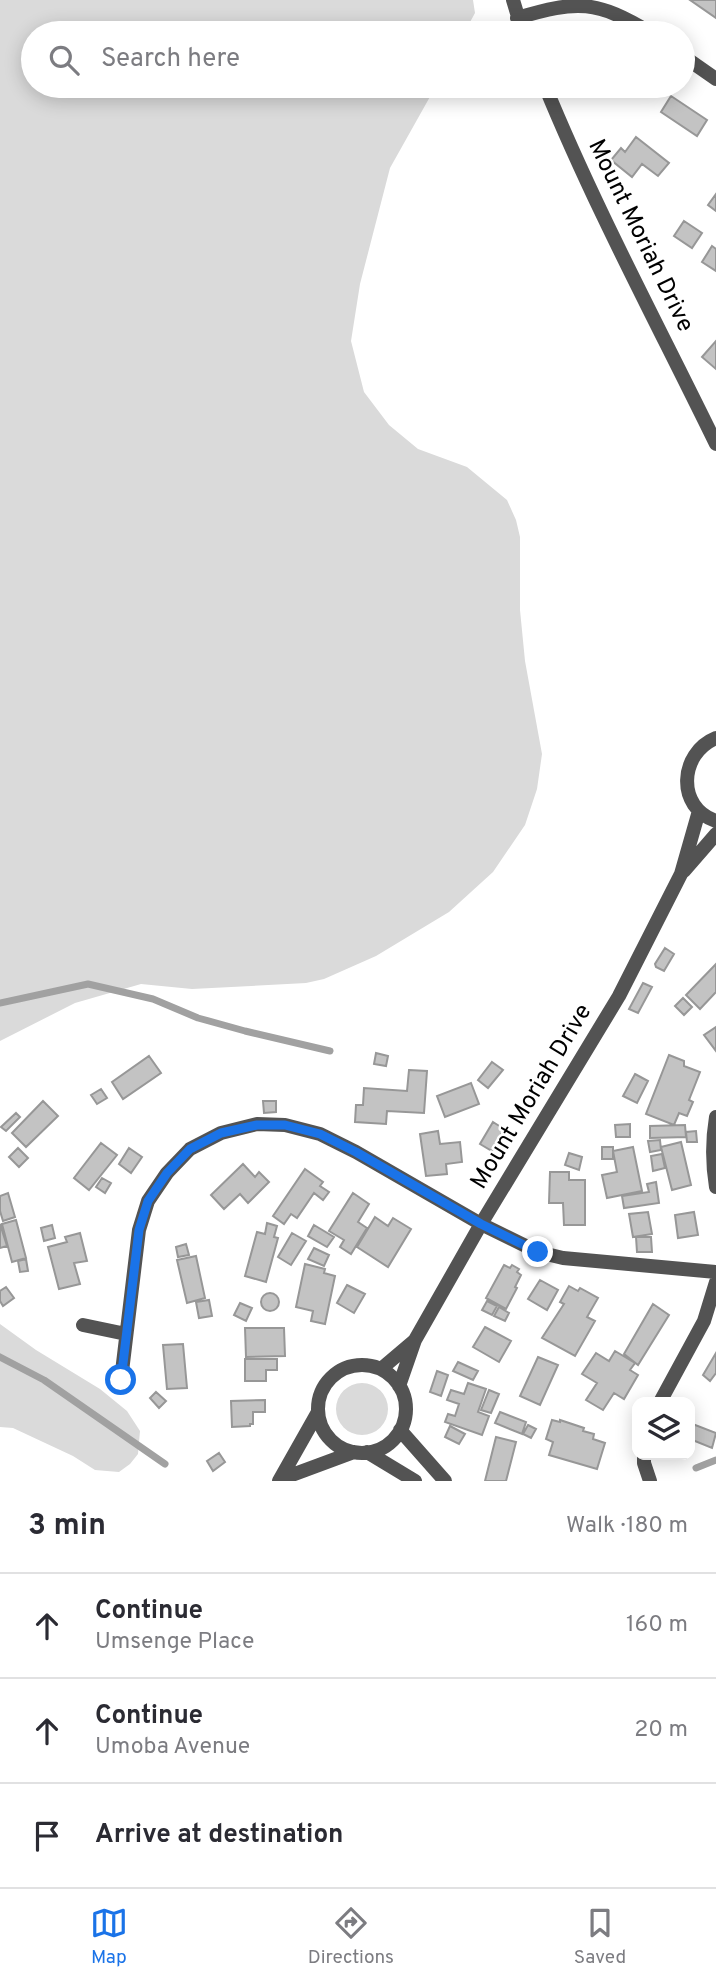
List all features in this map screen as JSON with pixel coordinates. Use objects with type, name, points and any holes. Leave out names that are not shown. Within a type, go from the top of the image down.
[{"type":"street","points":[[513,0],[518,21]]},
{"type":"street","points":[[517,18],[546,6],[570,2],[593,3],[630,21]]},
{"type":"street","points":[[695,64],[716,79]]},
{"type":"street","name":"Mount Moriah Drive","points":[[550,98],[581,169],[716,444]]},
{"type":"street","points":[[716,738],[700,747],[692,758],[686,786],[699,811],[716,821]]},
{"type":"street","name":"Mount Moriah Drive","points":[[400,1430],[406,1403],[399,1386],[415,1340],[481,1224],[619,996],[681,874],[699,811]]},
{"type":"street","name":"Mount Moriah Drive","points":[[681,874],[716,834]]},
{"type":"street","points":[[716,1117],[713,1146],[716,1187]]},
{"type":"street","points":[[121,1380],[139,1230],[148,1201],[167,1173],[190,1149],[221,1133],[257,1125],[285,1125],[320,1134],[481,1224],[538,1252],[563,1258],[716,1272]]},
{"type":"street","points":[[663,1397],[704,1321],[716,1282]]},
{"type":"street","points":[[83,1325],[126,1334]]},
{"type":"street","name":"Mount Moriah Drive","points":[[381,1369],[415,1340]]},
{"type":"street","points":[[280,1480],[318,1412],[320,1396],[326,1383],[337,1372],[351,1366],[366,1365],[381,1369],[399,1386]]},
{"type":"street","points":[[318,1412],[330,1439],[341,1447],[360,1452],[415,1481]]},
{"type":"street","points":[[280,1480],[388,1444],[400,1430],[445,1481]]},
{"type":"street","points":[[644,1460],[650,1481]]},
{"type":"shaded area","points":[[0,0],[473,0],[475,13],[471,21],[21,21],[21,98],[429,98],[390,168],[360,284],[351,341],[364,392],[389,425],[418,449],[467,467],[507,500],[520,537],[520,610],[525,661],[542,754],[537,789],[525,825],[493,872],[449,912],[376,956],[324,979],[306,983],[192,989],[141,984],[75,1003],[0,1041]]},
{"type":"shaded area","points":[[0,1324],[36,1350],[100,1389],[127,1411],[140,1431],[138,1454],[130,1464],[119,1472],[95,1470],[73,1456],[13,1428],[0,1427]]},
{"type":"shaded area","points":[[362,1383],[381,1390],[388,1409],[381,1428],[362,1435],[343,1428],[336,1409],[343,1390]]},
{"type":"building","points":[[690,0],[716,0],[716,18]]},
{"type":"building","points":[[670,98],[674,98],[707,120],[697,136],[661,112]]},
{"type":"building","points":[[636,137],[669,163],[658,176],[642,164],[632,177],[611,160],[621,148],[625,152]]},
{"type":"building","points":[[716,194],[716,211],[708,205]]},
{"type":"building","points":[[684,221],[702,233],[692,248],[674,236]]},
{"type":"building","points":[[712,246],[716,249],[716,271],[702,262]]},
{"type":"building","points":[[716,341],[716,369],[702,357]]},
{"type":"building","points":[[665,948],[674,954],[664,971],[655,964]]},
{"type":"building","points":[[716,964],[716,992],[700,1009],[686,995]]},
{"type":"building","points":[[643,983],[652,987],[638,1013],[629,1009]]},
{"type":"building","points":[[683,998],[692,1007],[684,1015],[675,1006]]},
{"type":"building","points":[[716,1027],[716,1051],[704,1035]]},
{"type":"building","points":[[376,1053],[388,1056],[386,1066],[374,1064]]},
{"type":"building","points":[[669,1055],[684,1061],[684,1066],[700,1072],[689,1100],[693,1102],[687,1116],[679,1113],[674,1125],[646,1114]]},
{"type":"building","points":[[149,1056],[161,1073],[123,1099],[112,1082]]},
{"type":"building","points":[[492,1062],[503,1070],[488,1088],[478,1080]]},
{"type":"building","points":[[409,1070],[427,1071],[424,1113],[387,1111],[386,1124],[355,1122],[356,1105],[363,1105],[364,1088],[407,1091]]},
{"type":"building","points":[[635,1074],[648,1081],[637,1103],[623,1096]]},
{"type":"building","points":[[471,1083],[479,1104],[445,1117],[437,1096]]},
{"type":"building","points":[[101,1089],[107,1098],[97,1104],[91,1095]]},
{"type":"building","points":[[43,1101],[58,1116],[26,1147],[12,1133]]},
{"type":"building","points":[[263,1101],[276,1101],[276,1112],[264,1113]]},
{"type":"building","points":[[16,1113],[20,1117],[6,1131],[1,1127]]},
{"type":"building","points":[[493,1122],[504,1129],[492,1151],[480,1144]]},
{"type":"building","points":[[630,1124],[630,1137],[616,1137],[615,1125]]},
{"type":"building","points":[[685,1125],[686,1137],[650,1138],[650,1126]]},
{"type":"building","points":[[438,1131],[440,1144],[460,1142],[462,1162],[446,1164],[447,1174],[426,1176],[420,1134]]},
{"type":"building","points":[[696,1131],[697,1142],[687,1142],[686,1132]]},
{"type":"building","points":[[660,1140],[661,1150],[650,1152],[648,1141]]},
{"type":"building","points":[[681,1142],[691,1185],[672,1190],[661,1147]]},
{"type":"building","points":[[101,1143],[117,1155],[89,1190],[74,1178]]},
{"type":"building","points":[[602,1147],[613,1147],[613,1159],[602,1159]]},
{"type":"building","points":[[633,1147],[642,1191],[607,1198],[602,1175],[617,1172],[613,1151]]},
{"type":"building","points":[[18,1148],[28,1158],[19,1167],[9,1157]]},
{"type":"building","points":[[129,1148],[142,1157],[131,1173],[119,1164]]},
{"type":"building","points":[[569,1153],[582,1157],[579,1170],[565,1165]]},
{"type":"building","points":[[662,1154],[665,1168],[653,1171],[651,1156]]},
{"type":"building","points":[[243,1164],[255,1177],[259,1172],[269,1182],[248,1203],[240,1194],[224,1209],[211,1195]]},
{"type":"building","points":[[305,1169],[323,1182],[320,1186],[329,1192],[323,1200],[314,1193],[297,1218],[291,1214],[284,1224],[273,1216]]},
{"type":"building","points":[[550,1172],[569,1172],[569,1180],[585,1180],[585,1225],[564,1225],[563,1203],[549,1203]]},
{"type":"building","points":[[102,1178],[111,1183],[105,1193],[96,1187]]},
{"type":"building","points":[[656,1182],[659,1203],[624,1208],[622,1196],[649,1192],[647,1184]]},
{"type":"building","points":[[8,1193],[15,1217],[3,1221],[0,1196]]},
{"type":"building","points":[[353,1193],[369,1204],[358,1222],[367,1228],[351,1254],[340,1247],[344,1240],[329,1231]]},
{"type":"building","points":[[648,1212],[652,1234],[633,1237],[629,1214]]},
{"type":"building","points":[[694,1212],[698,1235],[678,1238],[675,1215]]},
{"type":"building","points":[[375,1217],[388,1226],[393,1218],[411,1229],[388,1267],[357,1247]]},
{"type":"building","points":[[16,1220],[26,1258],[12,1262],[2,1224]]},
{"type":"building","points":[[267,1223],[277,1226],[274,1237],[278,1238],[266,1282],[245,1276],[257,1232],[265,1234]]},
{"type":"building","points":[[0,1224],[7,1246],[0,1248]]},
{"type":"building","points":[[52,1225],[55,1238],[44,1241],[41,1228]]},
{"type":"building","points":[[314,1225],[334,1237],[327,1247],[308,1236]]},
{"type":"building","points":[[80,1233],[87,1261],[74,1263],[80,1284],[59,1289],[48,1247],[67,1242],[65,1237]]},
{"type":"building","points":[[292,1233],[306,1241],[291,1265],[278,1257]]},
{"type":"building","points":[[636,1237],[651,1237],[652,1252],[637,1252]]},
{"type":"building","points":[[186,1244],[189,1255],[178,1257],[176,1247]]},
{"type":"building","points":[[314,1248],[329,1255],[324,1266],[308,1259]]},
{"type":"building","points":[[196,1256],[205,1298],[187,1303],[177,1260]]},
{"type":"building","points":[[26,1259],[28,1271],[20,1272],[18,1261]]},
{"type":"building","points":[[305,1264],[325,1269],[324,1273],[335,1276],[325,1324],[311,1321],[313,1311],[296,1307]]},
{"type":"building","points":[[504,1265],[519,1269],[517,1272],[521,1275],[506,1309],[486,1298]]},
{"type":"building","points":[[540,1280],[558,1290],[547,1310],[528,1299]]},
{"type":"building","points":[[347,1285],[365,1294],[354,1313],[337,1303]]},
{"type":"building","points":[[569,1286],[578,1291],[580,1288],[598,1298],[587,1317],[595,1321],[575,1356],[542,1338],[564,1304],[560,1302]]},
{"type":"building","points":[[6,1287],[14,1298],[3,1306],[0,1291]]},
{"type":"building","points":[[270,1293],[276,1296],[279,1302],[276,1308],[270,1311],[264,1308],[261,1302],[264,1296]]},
{"type":"building","points":[[209,1300],[212,1316],[199,1318],[196,1302]]},
{"type":"building","points":[[487,1301],[497,1306],[492,1315],[482,1310]]},
{"type":"building","points":[[240,1303],[252,1308],[246,1321],[234,1315]]},
{"type":"building","points":[[653,1304],[669,1315],[638,1365],[624,1354]]},
{"type":"building","points":[[499,1307],[509,1313],[505,1321],[494,1316]]},
{"type":"building","points":[[485,1327],[511,1341],[499,1362],[473,1347]]},
{"type":"building","points":[[245,1328],[284,1328],[285,1356],[246,1357]]},
{"type":"building","points":[[183,1344],[187,1388],[167,1389],[163,1345]]},
{"type":"building","points":[[615,1351],[635,1363],[630,1370],[638,1375],[624,1399],[614,1393],[603,1410],[586,1400],[597,1383],[582,1374],[596,1353],[609,1361]]},
{"type":"building","points":[[716,1353],[716,1373],[710,1381],[703,1375]]},
{"type":"building","points":[[538,1357],[558,1365],[540,1405],[520,1396]]},
{"type":"building","points":[[245,1359],[277,1359],[277,1370],[266,1370],[266,1381],[245,1381]]},
{"type":"building","points":[[458,1362],[478,1371],[473,1380],[453,1371]]},
{"type":"building","points":[[437,1371],[448,1375],[441,1396],[430,1392]]},
{"type":"building","points":[[468,1383],[486,1389],[478,1412],[489,1416],[482,1435],[445,1422],[448,1414],[455,1416],[459,1404],[447,1400],[451,1390],[464,1394]]},
{"type":"building","points":[[489,1390],[499,1394],[491,1413],[481,1410]]},
{"type":"building","points":[[156,1392],[166,1401],[159,1408],[150,1398]]},
{"type":"building","points":[[265,1400],[265,1412],[253,1412],[253,1424],[232,1427],[231,1401]]},
{"type":"building","points":[[500,1412],[526,1422],[522,1434],[495,1423]]},
{"type":"building","points":[[552,1420],[584,1428],[583,1431],[594,1434],[593,1439],[605,1443],[597,1469],[549,1455],[553,1442],[546,1439]]},
{"type":"building","points":[[528,1425],[536,1429],[531,1438],[523,1434]]},
{"type":"building","points":[[695,1425],[716,1433],[712,1448],[695,1441]]},
{"type":"building","points":[[450,1426],[465,1434],[459,1444],[445,1437]]},
{"type":"building","points":[[496,1437],[516,1442],[506,1481],[485,1481]]},
{"type":"building","points":[[219,1453],[225,1462],[213,1471],[207,1461]]},
{"type":"waterway","points":[[0,1003],[88,984],[153,999],[198,1018],[330,1051]]},
{"type":"waterway","points":[[0,1357],[44,1380],[165,1464]]},
{"type":"waterway","points":[[696,1468],[716,1460]]},
{"type":"route","points":[[121,1380],[131,1283],[139,1230],[148,1201],[167,1173],[190,1149],[221,1133],[257,1125],[285,1125],[320,1134],[481,1224],[538,1252]]}]
